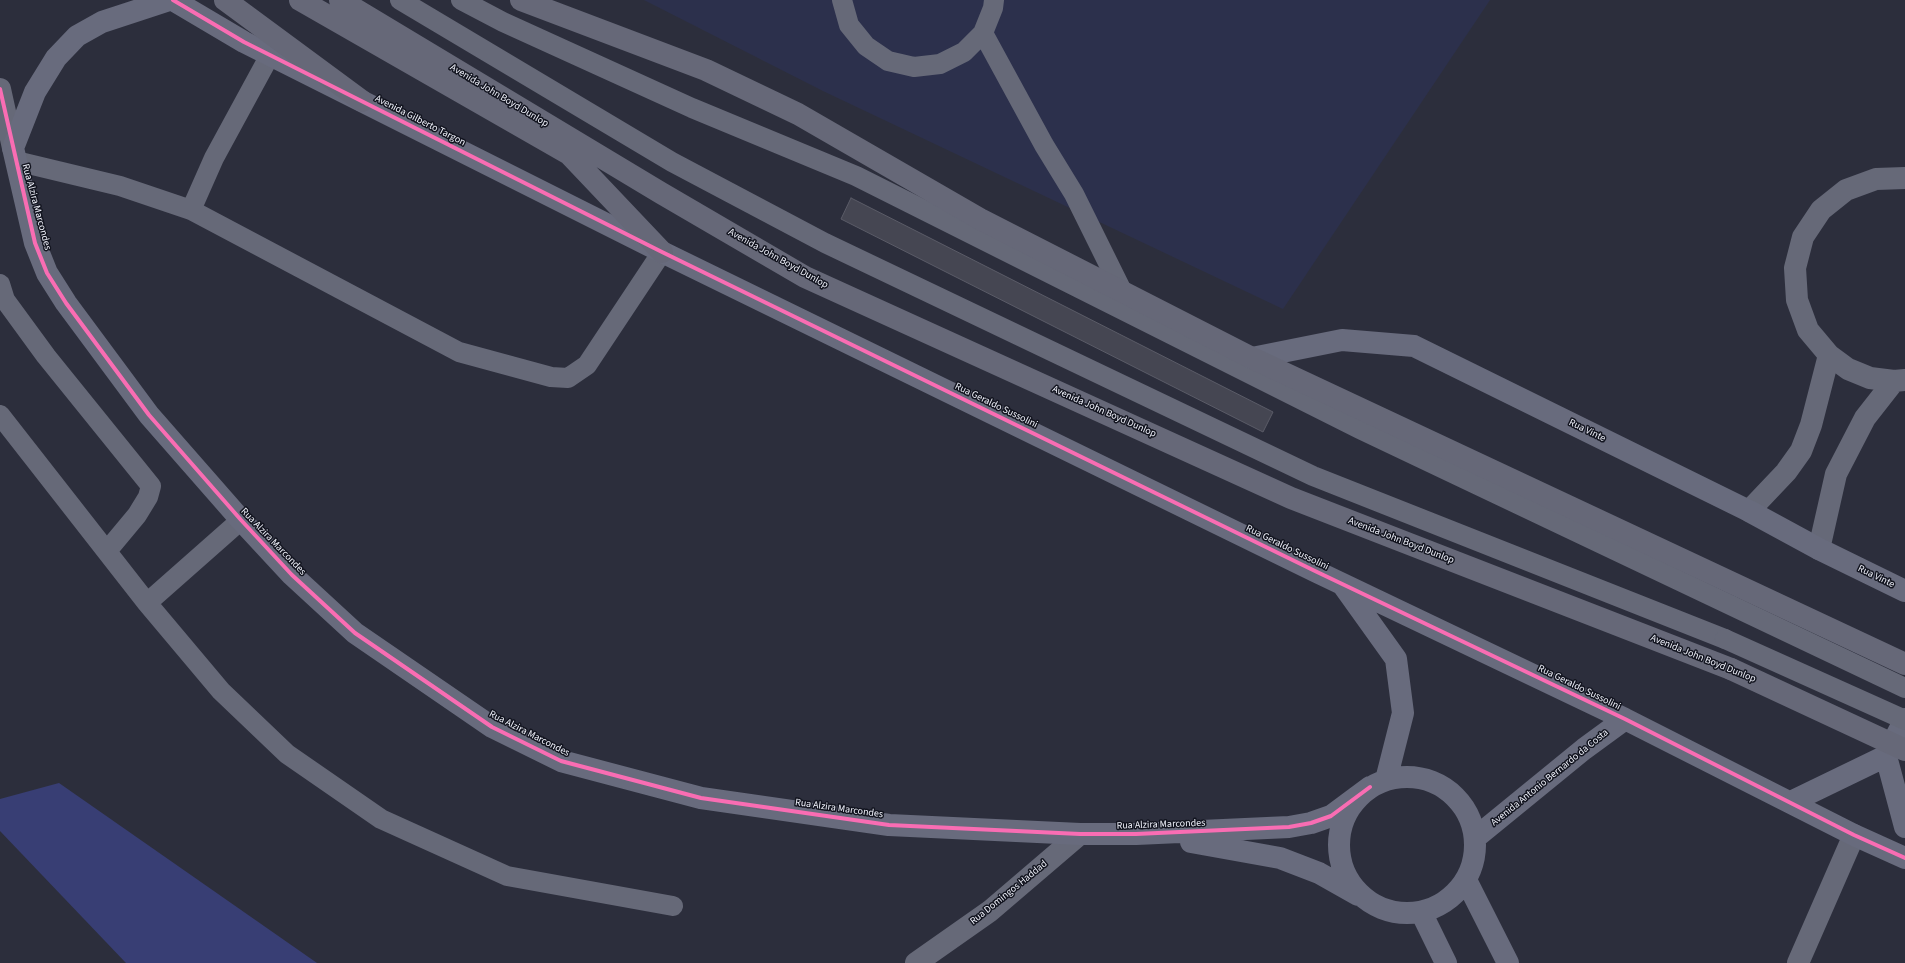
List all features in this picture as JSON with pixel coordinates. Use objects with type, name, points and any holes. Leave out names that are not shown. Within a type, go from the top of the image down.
[{"type":"main road","points":[[224,0],[362,101]]},
{"type":"main road","points":[[300,0],[569,154],[662,252]]},
{"type":"main road","name":"Avenida John Boyd Dunlop","points":[[340,0],[661,193],[805,277],[1291,498],[1731,669],[1896,753]]},
{"type":"main road","points":[[528,1],[706,70],[798,114],[980,218],[1252,358],[1905,664]]},
{"type":"street","points":[[14,155],[35,92],[56,58],[77,36],[102,22],[169,0]]},
{"type":"street","name":"Avenida Gilberto Targon","points":[[173,0],[244,42],[662,252]]},
{"type":"street","name":"Rua Alzira Marcondes","points":[[0,89],[35,243],[47,273],[66,303],[149,415],[241,520],[292,575],[355,633],[492,727],[561,761],[701,798],[889,825],[1080,834],[1136,834],[1289,827],[1311,823],[1331,816],[1378,784]]},
{"type":"street","points":[[1899,380],[1870,378],[1848,369],[1829,355],[1808,330],[1797,300],[1795,268],[1803,237],[1821,210],[1846,190],[1876,179],[1905,178]]},
{"type":"street","name":"Rua Geraldo Sussolini","points":[[662,252],[1341,583],[1625,719],[1854,835],[1905,858]]},
{"type":"street","name":"Rua Vinte","points":[[1252,358],[1342,340],[1414,346],[1749,511],[1819,549],[1905,590]]},
{"type":"street","points":[[1749,511],[1786,472],[1801,451],[1810,426],[1829,355]]},
{"type":"street","points":[[1819,549],[1836,474],[1865,418],[1899,380]]},
{"type":"street","points":[[1341,583],[1396,659],[1404,713],[1378,784]]},
{"type":"street","name":"Avenida Antonio Bernardo da Costa","points":[[1475,838],[1573,757],[1625,719]]},
{"type":"street","points":[[1905,720],[1896,753],[1905,827]]},
{"type":"street","points":[[1791,802],[1896,753]]},
{"type":"street","points":[[1403,777],[1420,778],[1436,783],[1451,793],[1463,806],[1471,821],[1475,838],[1474,860],[1466,880],[1454,895],[1439,905],[1421,912],[1403,913],[1384,909],[1368,900],[1352,885],[1342,865],[1339,843],[1343,821],[1354,802],[1378,784],[1403,777]]},
{"type":"street","name":"Rua Domingos Haddad","points":[[916,963],[990,911],[1080,834]]},
{"type":"street","name":"Rua Alzira Marcondes","points":[[1136,834],[1214,845],[1280,858],[1319,873],[1368,900]]},
{"type":"street","points":[[1798,963],[1854,835]]},
{"type":"street","points":[[1466,880],[1508,963]]},
{"type":"street","points":[[1421,912],[1446,963]]},
{"type":"lane","points":[[400,0],[672,162],[832,246],[1313,476],[1725,639],[1905,720]]},
{"type":"lane","points":[[461,0],[503,22],[692,108],[856,176],[1360,429],[1905,688]]},
{"type":"lane","points":[[842,0],[849,25],[866,46],[888,61],[914,67],[940,64],[964,52],[983,33],[993,8],[994,0]]},
{"type":"lane","points":[[983,33],[1044,145],[1074,194],[1123,292]]},
{"type":"lane","points":[[191,210],[214,158],[270,55]]},
{"type":"lane","points":[[14,155],[120,186],[191,210],[459,352],[551,377],[568,378],[587,365],[662,252]]},
{"type":"lane","points":[[0,284],[6,300],[46,356],[151,486],[148,497],[137,515],[107,551]]},
{"type":"lane","points":[[0,415],[147,603],[221,691],[287,754],[381,819],[507,876],[672,906]]},
{"type":"lane","points":[[147,603],[241,520]]},
{"type":"shaded area","points":[[644,0],[1490,0],[1283,309],[823,91]]},
{"type":"shaded area","points":[[59,783],[317,963],[126,963],[0,831],[0,799]]},
{"type":"building","points":[[851,198],[1273,412],[1263,432],[841,219]]},
{"type":"cycle path","points":[[173,0],[244,42],[662,252],[1315,571],[1625,719],[1854,835],[1905,858]]},
{"type":"cycle path","points":[[0,89],[35,243],[47,273],[66,303],[149,415],[241,520],[292,575],[355,633],[492,727],[561,761],[701,798],[889,825],[1080,834],[1136,834],[1289,827],[1311,823],[1331,816],[1370,787]]}]
